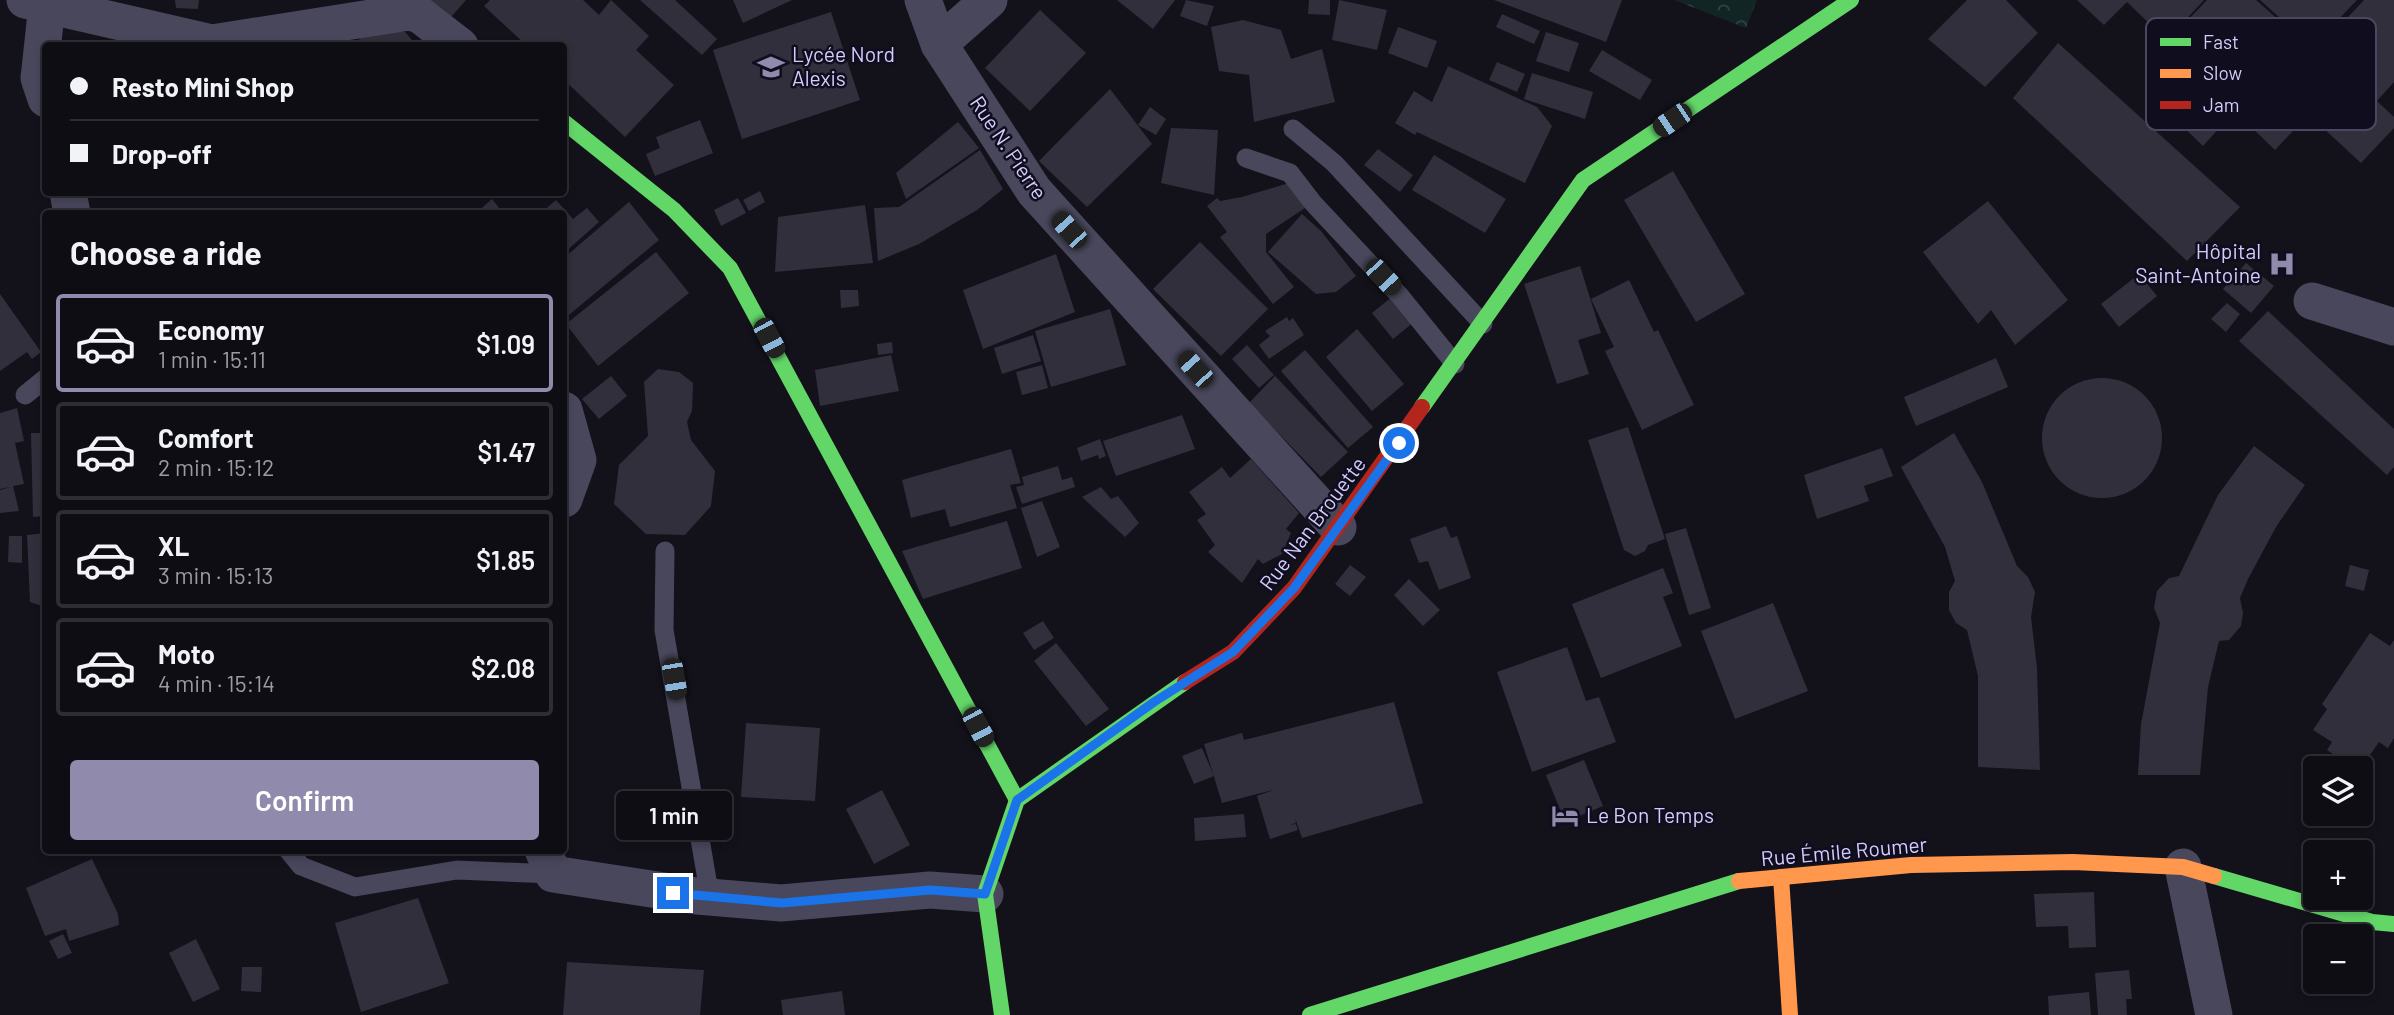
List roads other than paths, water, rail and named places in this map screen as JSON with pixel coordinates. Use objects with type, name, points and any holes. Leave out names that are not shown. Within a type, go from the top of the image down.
[{"type":"street","name":"Rue N. Pierre","points":[[923,0],[939,44],[1034,191],[1338,527]]},
{"type":"street","points":[[939,44],[989,0]]},
{"type":"street","name":"Rue Nan Brouette","points":[[1017,800],[1154,702],[1233,652],[1294,588],[1583,180],[1851,0]]},
{"type":"street","points":[[42,88],[38,78],[36,3],[208,42]]},
{"type":"street","points":[[218,42],[409,12],[420,15],[455,42]]},
{"type":"street","points":[[567,124],[674,210],[730,268],[1017,800],[985,894],[1002,1015]]},
{"type":"street","points":[[2312,301],[2394,327]]},
{"type":"street","points":[[567,421],[578,460],[567,491]]},
{"type":"street","points":[[548,862],[710,897],[782,903],[930,890],[985,894]]},
{"type":"street","name":"Rue Émile Roumer","points":[[1310,1015],[1733,883],[1911,865],[2073,862],[2183,867],[2372,922],[2394,923]]},
{"type":"street","points":[[2183,867],[2214,1015]]},
{"type":"street","points":[[1781,877],[1790,1015]]},
{"type":"lane","points":[[1293,129],[1334,163],[1483,324]]},
{"type":"lane","points":[[1246,158],[1290,173],[1313,203],[1400,296],[1455,364]]},
{"type":"lane","points":[[25,395],[42,380]]},
{"type":"lane","points":[[665,551],[664,630],[710,897]]},
{"type":"lane","points":[[291,854],[301,866],[355,887],[457,870],[548,862]]},
{"type":"place","name":"Lycée Nord Alexis","points":[[771,67]]},
{"type":"place","name":"Hôpital Saint-Antoine","points":[[2282,264]]},
{"type":"place","name":"Le Bon Temps","points":[[1565,816]]}]
